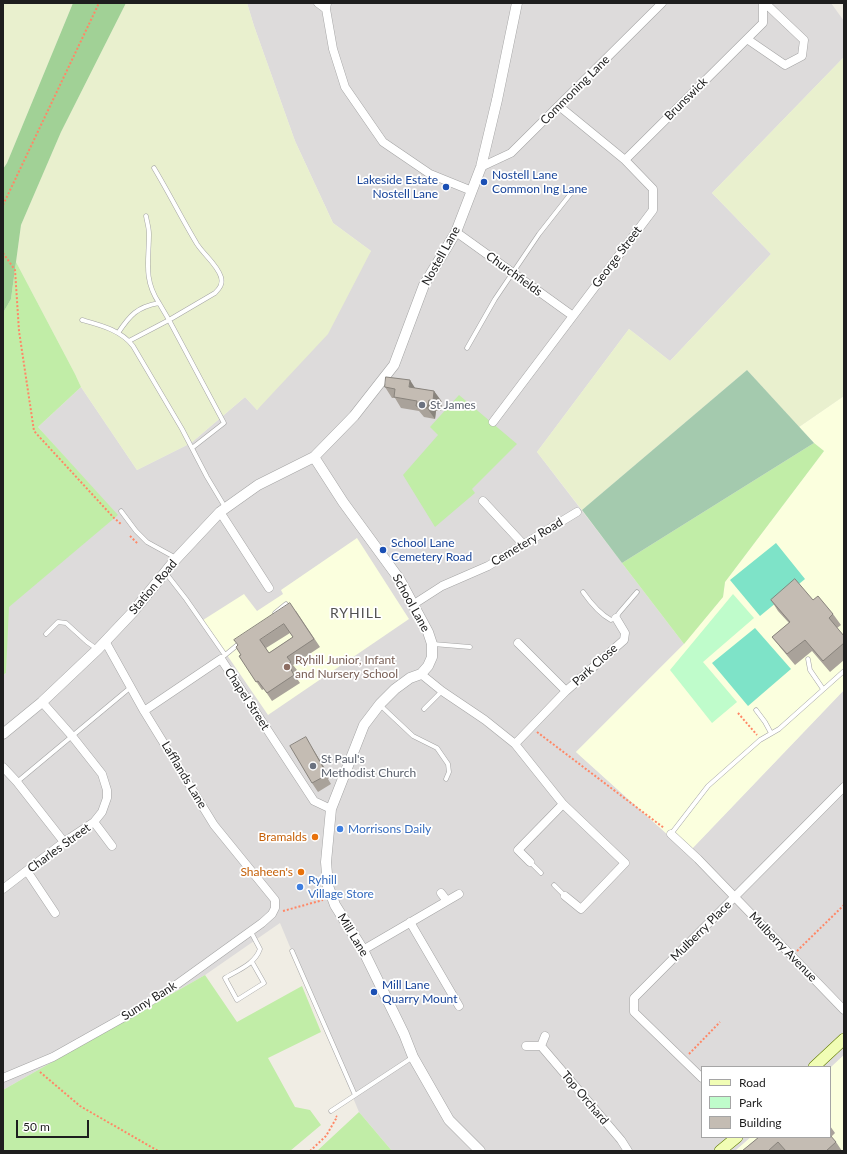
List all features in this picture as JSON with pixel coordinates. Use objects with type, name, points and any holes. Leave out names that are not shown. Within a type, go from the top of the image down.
[{"type":"main road","points":[[815,1066],[844,1039]]},
{"type":"main road","points":[[720,1151],[736,1138]]},
{"type":"street","points":[[318,3],[327,6],[333,49],[345,87],[383,142],[430,174],[472,191]]},
{"type":"street","name":"Nostell Lane","points":[[314,457],[354,416],[394,365],[424,285],[456,232],[481,167],[497,100],[517,3]]},
{"type":"street","name":"Commoning Lane","points":[[481,167],[511,153],[662,3]]},
{"type":"street","name":"Brunswick","points":[[747,39],[785,65],[802,56],[804,40],[764,3]]},
{"type":"street","name":"Brunswick","points":[[625,160],[763,23],[764,3]]},
{"type":"street","name":"George Street","points":[[493,422],[653,210],[653,189],[625,160],[559,106]]},
{"type":"street","name":"Churchfields","points":[[456,232],[573,316]]},
{"type":"street","name":"Station Road","points":[[3,734],[42,702],[98,649],[132,613],[176,559],[223,510],[258,485],[314,457]]},
{"type":"street","name":"School Lane","points":[[314,457],[364,533],[400,580],[428,632],[432,644],[432,657],[428,666],[421,674]]},
{"type":"street","points":[[483,501],[523,544]]},
{"type":"street","points":[[223,510],[269,588]]},
{"type":"street","name":"Cemetery Road","points":[[414,604],[442,586],[488,566],[577,512]]},
{"type":"street","name":"Park Close","points":[[515,744],[566,691],[624,640],[625,632],[616,618]]},
{"type":"street","name":"Lafflands Lane","points":[[105,641],[144,711],[214,825],[275,900]]},
{"type":"street","name":"Park Close","points":[[518,643],[566,691]]},
{"type":"street","name":"Chapel Street","points":[[144,711],[223,657],[314,801],[331,809]]},
{"type":"street","points":[[421,674],[442,691],[485,720],[515,744],[563,804],[625,863],[581,909],[565,896]]},
{"type":"street","name":"Mill Lane","points":[[421,674],[410,678],[395,689],[380,704],[364,725],[331,809],[326,862],[328,886],[347,926],[363,950],[404,1034],[413,1056],[450,1120],[480,1151]]},
{"type":"street","name":"Charles Street","points":[[3,889],[64,842],[94,822],[102,812],[107,798],[106,783],[102,774],[72,736],[42,702]]},
{"type":"street","points":[[3,767],[17,782],[64,842]]},
{"type":"street","name":"Mulberry Place","points":[[701,1077],[634,1012],[634,998],[844,787]]},
{"type":"street","points":[[530,862],[518,850],[563,804]]},
{"type":"street","points":[[94,822],[112,846]]},
{"type":"street","name":"Mulberry Avenue","points":[[672,834],[844,1010]]},
{"type":"street","points":[[27,871],[56,913]]},
{"type":"street","points":[[441,893],[447,901]]},
{"type":"street","points":[[363,950],[459,894]]},
{"type":"street","name":"Sunny Bank","points":[[3,1078],[53,1057],[135,1011],[176,985],[251,932],[272,914],[275,908],[275,900]]},
{"type":"street","points":[[410,922],[459,1006]]},
{"type":"street","points":[[526,1046],[541,1046],[545,1036]]},
{"type":"street","name":"Top Orchard","points":[[541,1046],[621,1140],[628,1151]]},
{"type":"lane","points":[[129,341],[215,293],[220,289],[222,283],[217,269],[201,249],[189,230],[154,168]]},
{"type":"lane","points":[[467,348],[495,299],[539,234],[572,192]]},
{"type":"lane","points":[[146,216],[149,233],[147,275],[153,294],[169,320],[224,423],[192,448]]},
{"type":"lane","points":[[118,333],[130,317],[137,311],[150,304],[159,303]]},
{"type":"lane","points":[[82,320],[103,326],[118,333],[129,341],[172,411],[223,510]]},
{"type":"lane","points":[[121,511],[136,531],[147,542],[176,559]]},
{"type":"lane","points":[[165,572],[186,599],[223,657],[247,636]]},
{"type":"lane","points":[[583,592],[590,602],[611,620],[616,618],[619,612],[637,592]]},
{"type":"lane","points":[[270,618],[286,604]]},
{"type":"lane","points":[[46,634],[58,622],[66,623],[87,642],[98,649]]},
{"type":"lane","points":[[432,644],[470,647]]},
{"type":"lane","points":[[808,659],[810,670],[823,689]]},
{"type":"lane","points":[[672,834],[708,786],[760,740],[779,729],[844,671]]},
{"type":"lane","points":[[17,782],[131,687]]},
{"type":"lane","points":[[424,709],[442,691]]},
{"type":"lane","points":[[380,704],[405,730],[419,740],[437,748],[448,764],[449,772],[446,780]]},
{"type":"lane","points":[[756,710],[771,733]]},
{"type":"lane","points":[[530,862],[541,874]]},
{"type":"lane","points":[[554,885],[565,896]]},
{"type":"lane","points":[[251,932],[260,949],[257,957],[252,962],[225,978],[237,1000],[264,983],[252,962]]},
{"type":"lane","points":[[292,950],[355,1095]]},
{"type":"lane","points":[[331,1111],[413,1056]]},
{"type":"path","points":[[3,205],[99,3]]},
{"type":"path","points":[[3,253],[15,270],[19,331],[34,431],[125,528]]},
{"type":"path","points":[[129,534],[133,540],[143,548]]},
{"type":"path","points":[[738,712],[760,740]]},
{"type":"path","points":[[531,728],[672,834]]},
{"type":"path","points":[[280,912],[332,897]]},
{"type":"path","points":[[792,956],[844,905]]},
{"type":"path","points":[[684,1060],[720,1022]]},
{"type":"path","points":[[33,1066],[80,1106],[158,1151]]},
{"type":"path","points":[[310,1151],[326,1136],[337,1117],[331,1111]]},
{"type":"shaded area","points":[[3,3],[73,3],[7,163],[3,169]]},
{"type":"shaded area","points":[[126,3],[247,3],[295,141],[333,223],[371,251],[328,334],[257,410],[245,397],[191,443],[137,470],[81,387],[16,262],[21,225],[61,132]]},
{"type":"shaded area","points":[[247,3],[831,3],[844,21],[844,57],[712,193],[771,254],[670,361],[629,329],[537,452],[684,644],[576,752],[688,853],[844,690],[844,1055],[831,1067],[701,1066],[701,1138],[750,1138],[735,1151],[392,1151],[359,1112],[280,923],[205,975],[3,1090],[3,675],[6,673],[8,607],[117,515],[38,427],[81,387],[137,470],[191,443],[245,397],[257,410],[371,251],[333,223],[295,141]]},
{"type":"shaded area","points":[[844,57],[844,396],[799,427],[747,370],[582,510],[537,452],[629,329],[670,361],[771,254],[712,193]]},
{"type":"shaded area","points":[[747,370],[814,443],[622,563],[582,510]]},
{"type":"shaded area","points":[[844,396],[844,690],[688,853],[576,752],[684,644],[723,597],[725,582],[824,451],[799,427]]},
{"type":"shaded area","name":"Ryhill Junior, Infant and Nursery School","points":[[357,538],[409,619],[268,715],[203,620],[244,594],[257,611],[283,594],[281,590]]},
{"type":"shaded area","points":[[844,1055],[844,1151],[735,1151],[750,1138],[831,1138],[831,1067]]},
{"type":"green space","points":[[73,3],[126,3],[61,132],[21,225],[11,299],[3,313],[3,169],[7,163]]},
{"type":"green space","points":[[16,262],[81,387],[38,427],[118,515],[9,607],[6,673],[3,675],[3,313],[11,299]]},
{"type":"green space","points":[[459,395],[517,444],[472,489],[475,493],[435,527],[403,475],[438,435],[430,427]]},
{"type":"green space","points":[[814,443],[824,451],[725,582],[723,597],[684,644],[622,563]]},
{"type":"green space","points":[[776,543],[805,579],[760,616],[730,580]]},
{"type":"green space","points":[[733,594],[754,618],[703,662],[737,702],[712,723],[670,670]]},
{"type":"green space","points":[[755,628],[791,669],[748,706],[712,663]]},
{"type":"green space","points":[[205,975],[237,1022],[302,986],[321,1032],[268,1058],[295,1107],[310,1110],[321,1125],[290,1151],[3,1151],[3,1090]]},
{"type":"green space","points":[[359,1112],[392,1151],[317,1151]]},
{"type":"building","points":[[386,377],[410,380],[409,387],[434,391],[433,401],[429,400],[427,408],[416,406],[417,401],[394,397],[395,389],[385,387]]},
{"type":"building","points":[[795,579],[813,600],[818,596],[833,614],[829,618],[844,636],[844,643],[823,661],[805,640],[787,654],[772,637],[790,622],[771,600]]},
{"type":"building","points":[[290,603],[314,639],[287,657],[291,662],[288,664],[294,675],[267,693],[258,681],[256,682],[239,656],[241,655],[236,647],[238,645],[234,640]],"holes":[[[284,624],[293,637],[269,653],[260,640]]]},
{"type":"building","name":"St Paul's Methodist Church","points":[[306,737],[324,769],[322,770],[325,776],[312,783],[290,746]]},
{"type":"building","points":[[831,1136],[836,1142],[826,1151],[786,1151],[778,1142],[768,1151],[742,1151],[758,1138],[831,1138]]},
{"type":"place","name":"Nostell Lane Common Ing Lane","points":[[484,182]]},
{"type":"place","name":"Lakeside Estate Nostell Lane","points":[[446,187]]},
{"type":"place","name":"St James","points":[[422,405]]},
{"type":"place","name":"School Lane Cemetery Road","points":[[383,550]]},
{"type":"place","name":"Ryhill Junior, Infant and Nursery School","points":[[287,667]]},
{"type":"place","name":"St Paul's Methodist Church","points":[[313,766]]},
{"type":"place","name":"Morrisons Daily","points":[[340,829]]},
{"type":"place","name":"Bramalds","points":[[315,837]]},
{"type":"place","name":"Shaheen's","points":[[301,872]]},
{"type":"place","name":"Ryhill Village Store","points":[[300,887]]},
{"type":"place","name":"Mill Lane Quarry Mount","points":[[374,992]]},
{"type":"district","name":"RYHILL","points":[[356,613]]}]
